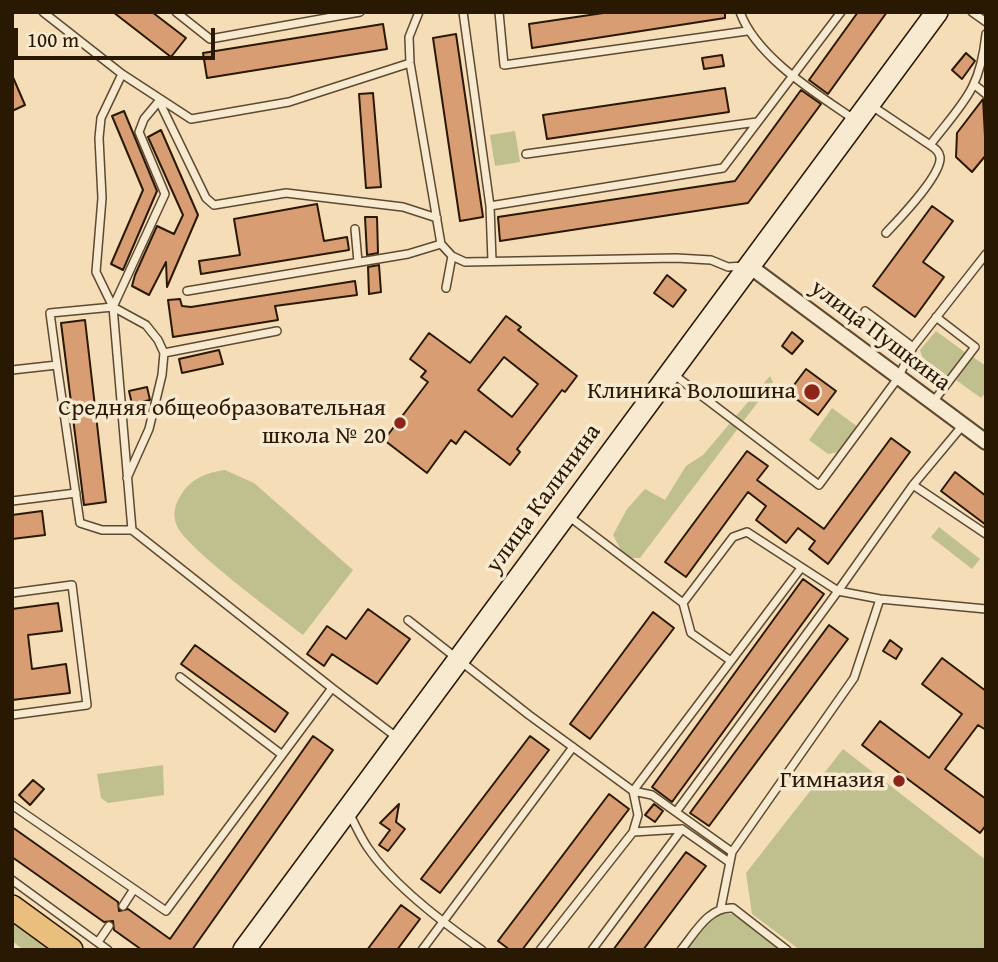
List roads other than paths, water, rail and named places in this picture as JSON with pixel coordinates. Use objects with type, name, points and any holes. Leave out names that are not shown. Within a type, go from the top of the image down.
[{"type":"main road","name":"улица Калинина","points":[[244,950],[937,12]]},
{"type":"main road","points":[[12,907],[71,950]]},
{"type":"street","name":"улица Пушкина","points":[[748,265],[986,442]]},
{"type":"lane","points":[[43,12],[121,74],[159,101],[191,119],[289,102],[410,63]]},
{"type":"lane","points":[[176,12],[210,39],[360,12]]},
{"type":"lane","points":[[419,12],[409,37],[410,63],[441,244],[452,256],[465,262],[676,258],[712,260],[728,267],[748,265]]},
{"type":"lane","points":[[463,12],[490,206],[492,261]]},
{"type":"lane","points":[[499,12],[503,65],[747,31]]},
{"type":"lane","points":[[740,12],[747,31],[794,77],[930,145],[938,152],[941,160],[936,172],[886,233]]},
{"type":"lane","points":[[490,206],[723,168],[841,12]]},
{"type":"lane","points":[[972,12],[986,22]]},
{"type":"lane","points":[[930,145],[976,86],[986,34]]},
{"type":"lane","points":[[121,74],[101,118],[99,138],[102,198],[96,271],[113,307],[132,530]]},
{"type":"lane","points":[[976,86],[986,94]]},
{"type":"lane","points":[[159,101],[206,198],[214,205],[286,193],[403,207],[437,218]]},
{"type":"lane","points":[[113,307],[165,194],[139,132],[144,119],[159,101]]},
{"type":"lane","points":[[526,154],[757,122]]},
{"type":"lane","points":[[355,229],[358,262]]},
{"type":"lane","points":[[187,291],[408,254],[441,244]]},
{"type":"lane","points":[[670,372],[819,485],[898,378],[913,347],[986,254]]},
{"type":"lane","points":[[446,288],[452,256]]},
{"type":"lane","points":[[126,480],[149,429],[162,375],[164,353],[146,325],[113,307],[50,313],[80,523],[102,530],[132,530],[399,739]]},
{"type":"lane","points":[[866,311],[913,347]]},
{"type":"lane","points":[[932,403],[975,347],[936,317]]},
{"type":"lane","points":[[164,353],[277,331]]},
{"type":"lane","points":[[12,370],[57,365]]},
{"type":"lane","points":[[676,812],[913,485],[963,425]]},
{"type":"lane","points":[[913,485],[986,534]]},
{"type":"lane","points":[[12,501],[76,493]]},
{"type":"lane","points":[[566,514],[682,603],[691,633],[731,661]]},
{"type":"lane","points":[[682,603],[733,537],[747,532],[838,591],[880,599],[986,610]]},
{"type":"lane","points":[[540,950],[633,832],[638,816],[633,791],[801,568]]},
{"type":"lane","points":[[12,593],[72,585],[87,705],[12,715]]},
{"type":"lane","points":[[721,907],[732,852],[854,678],[880,599]]},
{"type":"lane","points":[[408,620],[443,645],[457,660],[633,791],[652,795],[732,852]]},
{"type":"lane","points":[[180,677],[281,754]]},
{"type":"lane","points":[[12,805],[166,911],[332,688]]},
{"type":"lane","points":[[422,950],[573,747]]},
{"type":"lane","points":[[347,810],[369,850],[443,923],[482,950]]},
{"type":"lane","points":[[633,832],[682,829],[729,862]]},
{"type":"lane","points":[[592,950],[682,829]]},
{"type":"lane","points":[[12,880],[108,950]]},
{"type":"lane","points":[[123,906],[134,889]]},
{"type":"lane","points":[[681,950],[712,913],[721,907],[733,908],[787,950]]},
{"type":"lane","points":[[98,942],[109,926]]},
{"type":"place","name":"Клиника Волошина","points":[[812,392]]},
{"type":"place","name":"Средняя общеобразовательная школа № 20","points":[[400,423]]},
{"type":"place","name":"Гимназия","points":[[899,781]]}]
